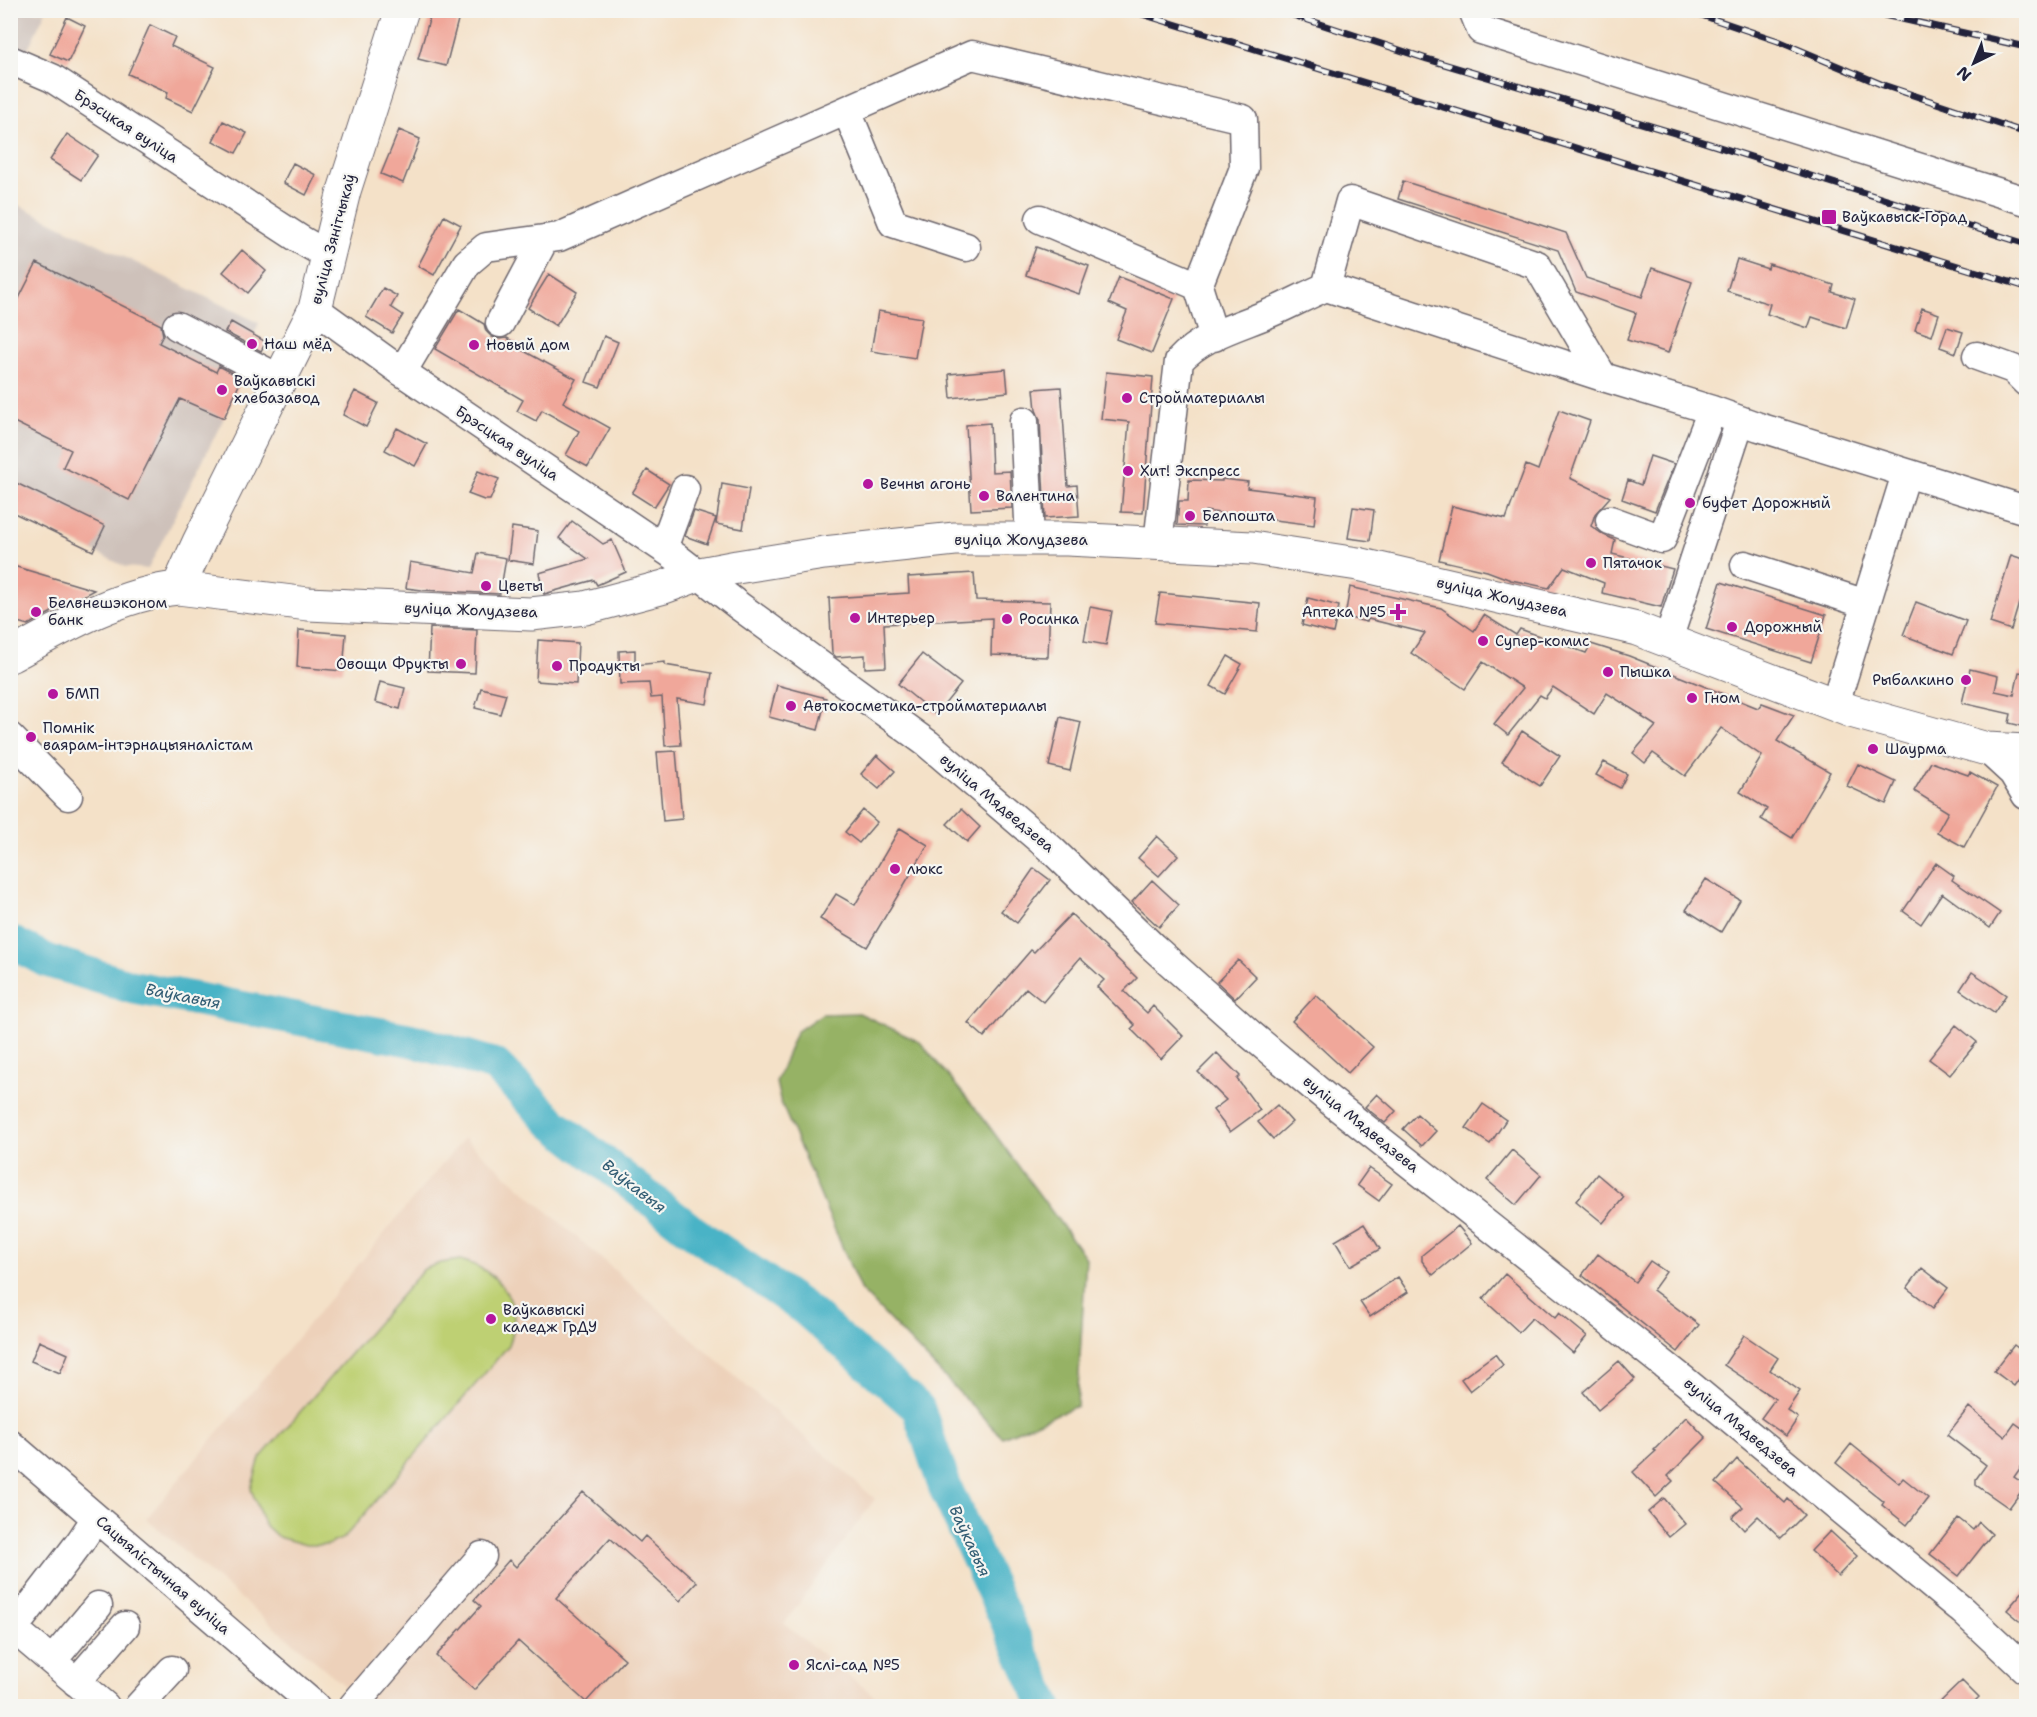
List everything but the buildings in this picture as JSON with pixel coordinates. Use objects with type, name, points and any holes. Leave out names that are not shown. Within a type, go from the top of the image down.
[{"type":"main road","name":"вуліца Зянітчыкаў","points":[[178,588],[198,542],[315,309],[348,180],[402,10]]},
{"type":"main road","name":"вуліца Жолудзева","points":[[10,656],[55,631],[108,608],[142,595],[178,588],[308,604],[531,614],[585,608],[664,587],[700,574],[824,552],[955,539],[1158,543],[1252,548],[1358,564],[1637,629],[1835,704],[1987,748],[2026,751]]},
{"type":"street","points":[[1473,10],[1481,30],[2026,201]]},
{"type":"street","points":[[402,372],[467,263],[486,247],[559,237],[972,55],[1243,119],[1244,168],[1198,286],[1214,337]]},
{"type":"street","name":"Брэсцкая вуліца","points":[[10,60],[52,78],[300,240],[329,256]]},
{"type":"street","points":[[847,111],[893,223],[966,247]]},
{"type":"street","points":[[1326,287],[1350,201],[1536,265],[1603,377]]},
{"type":"street","points":[[1040,219],[1198,286]]},
{"type":"street","points":[[500,322],[544,240]]},
{"type":"street","points":[[1158,543],[1179,361],[1189,350],[1214,337],[1326,287],[1906,474],[2026,510]]},
{"type":"street","name":"Брэсцкая вуліца","points":[[315,309],[402,372],[700,574]]},
{"type":"street","points":[[177,326],[280,379]]},
{"type":"street","points":[[1977,356],[2013,369],[2026,382]]},
{"type":"street","points":[[1610,520],[1662,539],[1712,410]]},
{"type":"street","points":[[1024,421],[1030,539]]},
{"type":"street","points":[[1668,640],[1740,421]]},
{"type":"street","points":[[1835,704],[1906,474]]},
{"type":"street","points":[[663,548],[685,489]]},
{"type":"street","points":[[1745,565],[1866,604]]},
{"type":"street","name":"вуліца Мядведзева","points":[[700,574],[739,606],[928,744],[1052,850],[1259,1041],[1328,1099],[1694,1388],[1963,1611],[2026,1670]]},
{"type":"street","points":[[10,737],[68,796]]},
{"type":"street","points":[[1987,748],[2013,773],[2026,795]]},
{"type":"street","name":"Сацыялістычная вуліца","points":[[10,1444],[315,1707]]},
{"type":"street","points":[[96,1518],[12,1631],[52,1661],[105,1707]]},
{"type":"street","points":[[353,1707],[482,1556]]},
{"type":"street","points":[[52,1661],[98,1606]]},
{"type":"street","points":[[76,1682],[125,1626]]},
{"type":"street","points":[[139,1707],[172,1670]]},
{"type":"shaded area","points":[[11,11],[46,11],[24,57],[11,51]]},
{"type":"shaded area","name":"Ваўкавыскі хлебазавод","points":[[10,201],[259,323],[254,335],[231,322],[222,338],[221,362],[200,407],[224,418],[148,569],[126,567],[11,511]]},
{"type":"shaded area","name":"Ваўкавыскі каледж ГрДУ","points":[[464,1138],[875,1499],[784,1624],[887,1706],[369,1706],[146,1519]]},
{"type":"green space","points":[[859,1013],[920,1042],[980,1114],[1086,1258],[1077,1406],[1002,1437],[860,1289],[780,1100],[776,1082],[796,1032],[822,1014]]},
{"type":"green space","points":[[460,1260],[487,1272],[506,1291],[514,1316],[509,1345],[344,1538],[327,1545],[306,1545],[278,1537],[264,1524],[251,1489],[260,1458],[424,1269]]},
{"type":"waterway","name":"Ваўкавыя","points":[[10,942],[48,961],[132,987],[411,1040],[495,1065],[553,1123],[689,1229],[805,1309],[918,1408],[945,1487],[1046,1706]]},
{"type":"railway","points":[[1129,10],[2026,287]]},
{"type":"railway","points":[[1278,10],[1427,59],[1691,138],[2026,244]]},
{"type":"railway","points":[[1687,10],[1778,41],[1883,85],[2026,133]]},
{"type":"railway","points":[[1862,10],[2026,47]]},
{"type":"place","name":"Ваўкавыск-Горад","points":[[1829,217]]},
{"type":"place","name":"Наш мёд","points":[[252,344]]},
{"type":"place","name":"Новый дом","points":[[474,345]]},
{"type":"place","name":"Ваўкавыскі хлебазавод","points":[[222,390]]},
{"type":"place","name":"Стройматериалы","points":[[1127,398]]},
{"type":"place","name":"Хит! Экспресс","points":[[1128,471]]},
{"type":"place","name":"Вечны агонь","points":[[868,484]]},
{"type":"place","name":"Валентина","points":[[984,496]]},
{"type":"place","name":"буфет Дорожный","points":[[1690,503]]},
{"type":"place","name":"Белпошта","points":[[1190,516]]},
{"type":"place","name":"Пятачок","points":[[1591,563]]},
{"type":"place","name":"Цветы","points":[[486,586]]},
{"type":"place","name":"Белвнешэконом банк","points":[[36,612]]},
{"type":"place","name":"Аптека №5","points":[[1398,612]]},
{"type":"place","name":"Интерьер","points":[[855,618]]},
{"type":"place","name":"Росинка","points":[[1007,619]]},
{"type":"place","name":"Дорожный","points":[[1732,627]]},
{"type":"place","name":"Супер-комис","points":[[1483,641]]},
{"type":"place","name":"Овощи Фрукты","points":[[461,664]]},
{"type":"place","name":"Продукты","points":[[557,666]]},
{"type":"place","name":"Пышка","points":[[1608,672]]},
{"type":"place","name":"Рыбалкино","points":[[1966,680]]},
{"type":"place","name":"БМП","points":[[53,694]]},
{"type":"place","name":"Гном","points":[[1692,698]]},
{"type":"place","name":"Автокосметика-стройматериалы","points":[[791,706]]},
{"type":"place","name":"Помнік ваярам-інтэрнацыяналістам","points":[[31,737]]},
{"type":"place","name":"Шаурма","points":[[1873,749]]},
{"type":"place","name":"люкс","points":[[895,869]]},
{"type":"place","name":"Ваўкавыскі каледж ГрДУ","points":[[491,1319]]},
{"type":"place","name":"Яслі-сад №5","points":[[794,1665]]}]
